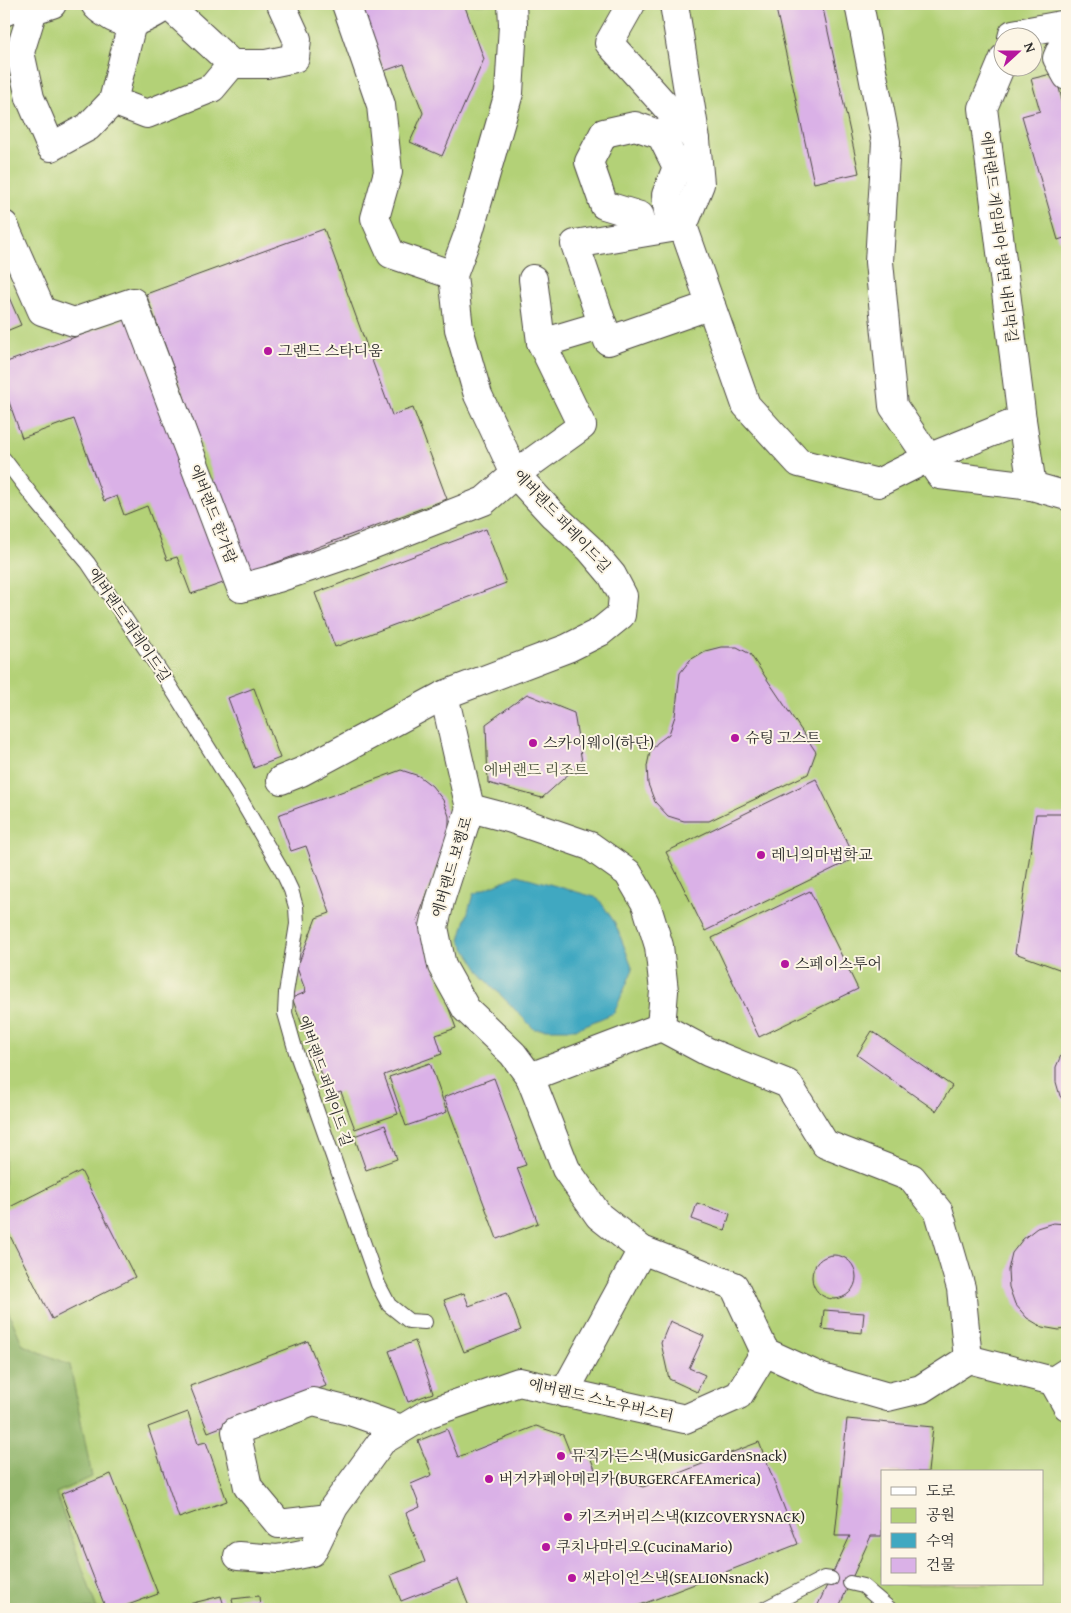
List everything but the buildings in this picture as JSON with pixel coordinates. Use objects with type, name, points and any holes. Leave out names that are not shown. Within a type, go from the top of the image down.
[{"type":"street","points":[[95,4],[116,21],[132,23],[147,19],[169,4],[232,64],[266,64],[295,58],[297,39],[281,4]]},
{"type":"street","points":[[346,4],[381,105],[388,172],[375,218],[392,254],[454,275]]},
{"type":"street","name":"에버랜드 퍼레이드길","points":[[281,780],[301,772],[444,696],[568,648],[600,632],[621,615],[622,596],[612,575],[590,549],[552,515],[516,474],[478,395],[459,329],[454,275],[469,232],[509,94],[514,25],[512,4]]},
{"type":"street","points":[[631,4],[609,43],[696,140]]},
{"type":"street","points":[[674,4],[696,140],[700,184],[677,227]]},
{"type":"street","points":[[859,4],[886,142],[879,262],[893,406],[940,475],[1032,486],[1067,496]]},
{"type":"street","points":[[26,7],[20,52],[30,98],[51,147],[88,127],[113,101],[132,23]]},
{"type":"street","points":[[1044,28],[1067,24]]},
{"type":"street","points":[[1067,35],[1057,58],[1067,76]]},
{"type":"street","points":[[113,101],[147,114],[212,88],[232,64]]},
{"type":"street","name":"에버랜드 게임피아 방면 내리막길","points":[[996,78],[983,108],[1032,486]]},
{"type":"street","points":[[640,216],[604,205],[589,162],[604,133],[635,126],[661,134],[677,167],[666,195],[677,227],[711,305],[746,405],[799,463],[878,483],[928,458],[1022,420]]},
{"type":"street","name":"에버랜드 한가람","points":[[4,225],[42,311],[74,322],[133,302],[241,588],[278,578],[346,555],[484,501],[516,474],[582,426],[542,342]]},
{"type":"street","points":[[677,227],[575,244],[608,341],[711,305]]},
{"type":"street","points":[[533,279],[542,342],[603,325]]},
{"type":"street","name":"에버랜드 보행로","points":[[444,696],[470,808],[440,901],[434,927],[442,966],[466,1009],[513,1054],[530,1077],[566,1170],[599,1216],[642,1250],[734,1286],[764,1352]]},
{"type":"street","points":[[470,808],[512,819],[590,846],[628,873],[646,904],[659,946],[664,991],[660,1028]]},
{"type":"street","points":[[530,1077],[660,1028],[708,1052],[788,1084],[825,1144],[912,1178],[939,1212],[961,1288],[968,1359]]},
{"type":"street","points":[[564,1392],[642,1250]]},
{"type":"street","points":[[764,1352],[822,1378],[888,1397],[921,1389],[968,1359],[1060,1376],[1067,1406]]},
{"type":"street","name":"에버랜드 스노우버스터","points":[[238,1556],[278,1559],[312,1552],[334,1507],[382,1441],[428,1414],[519,1382],[685,1419],[739,1394],[764,1352]]},
{"type":"street","points":[[329,1518],[279,1524],[248,1487],[236,1431],[313,1402],[353,1412],[401,1429]]},
{"type":"lane","name":"에버랜드 퍼레이드길","points":[[4,458],[36,501],[88,563],[165,678],[241,800]]},
{"type":"lane","name":"에버랜드 퍼레이드 길","points":[[241,800],[282,871],[291,890],[296,907],[297,924],[286,993],[285,1013],[296,1052],[378,1284],[389,1305],[409,1320],[424,1322]]},
{"type":"lane","points":[[764,1609],[824,1578],[831,1579]]},
{"type":"lane","points":[[850,1583],[864,1586],[890,1609]]},
{"type":"green space","name":"에버랜드 리조트","points":[[4,4],[1067,4],[1067,1609],[4,1609]]},
{"type":"green space","points":[[4,1302],[23,1345],[70,1365],[92,1477],[56,1493],[97,1609],[4,1609]]},
{"type":"water","points":[[518,875],[598,898],[615,923],[633,969],[614,1013],[576,1029],[534,1029],[484,978],[460,940],[473,894]]},
{"type":"place","name":"그랜드 스타디움","points":[[268,351]]},
{"type":"place","name":"슈팅 고스트","points":[[735,738]]},
{"type":"place","name":"스카이웨이(하단)","points":[[533,743]]},
{"type":"place","name":"레니의마법학교","points":[[761,855]]},
{"type":"place","name":"스페이스투어","points":[[785,964]]},
{"type":"place","name":"뮤직가든스낵(MusicGardenSnack)","points":[[561,1456]]},
{"type":"place","name":"버거카페아메리카(BURGERCAFEAmerica)","points":[[489,1479]]},
{"type":"place","name":"키즈커버리스낵(KIZCOVERYSNACK)","points":[[568,1517]]},
{"type":"place","name":"쿠치나마리오(CucinaMario)","points":[[546,1547]]},
{"type":"place","name":"씨라이언스낵(SEALIONsnack)","points":[[572,1578]]}]
